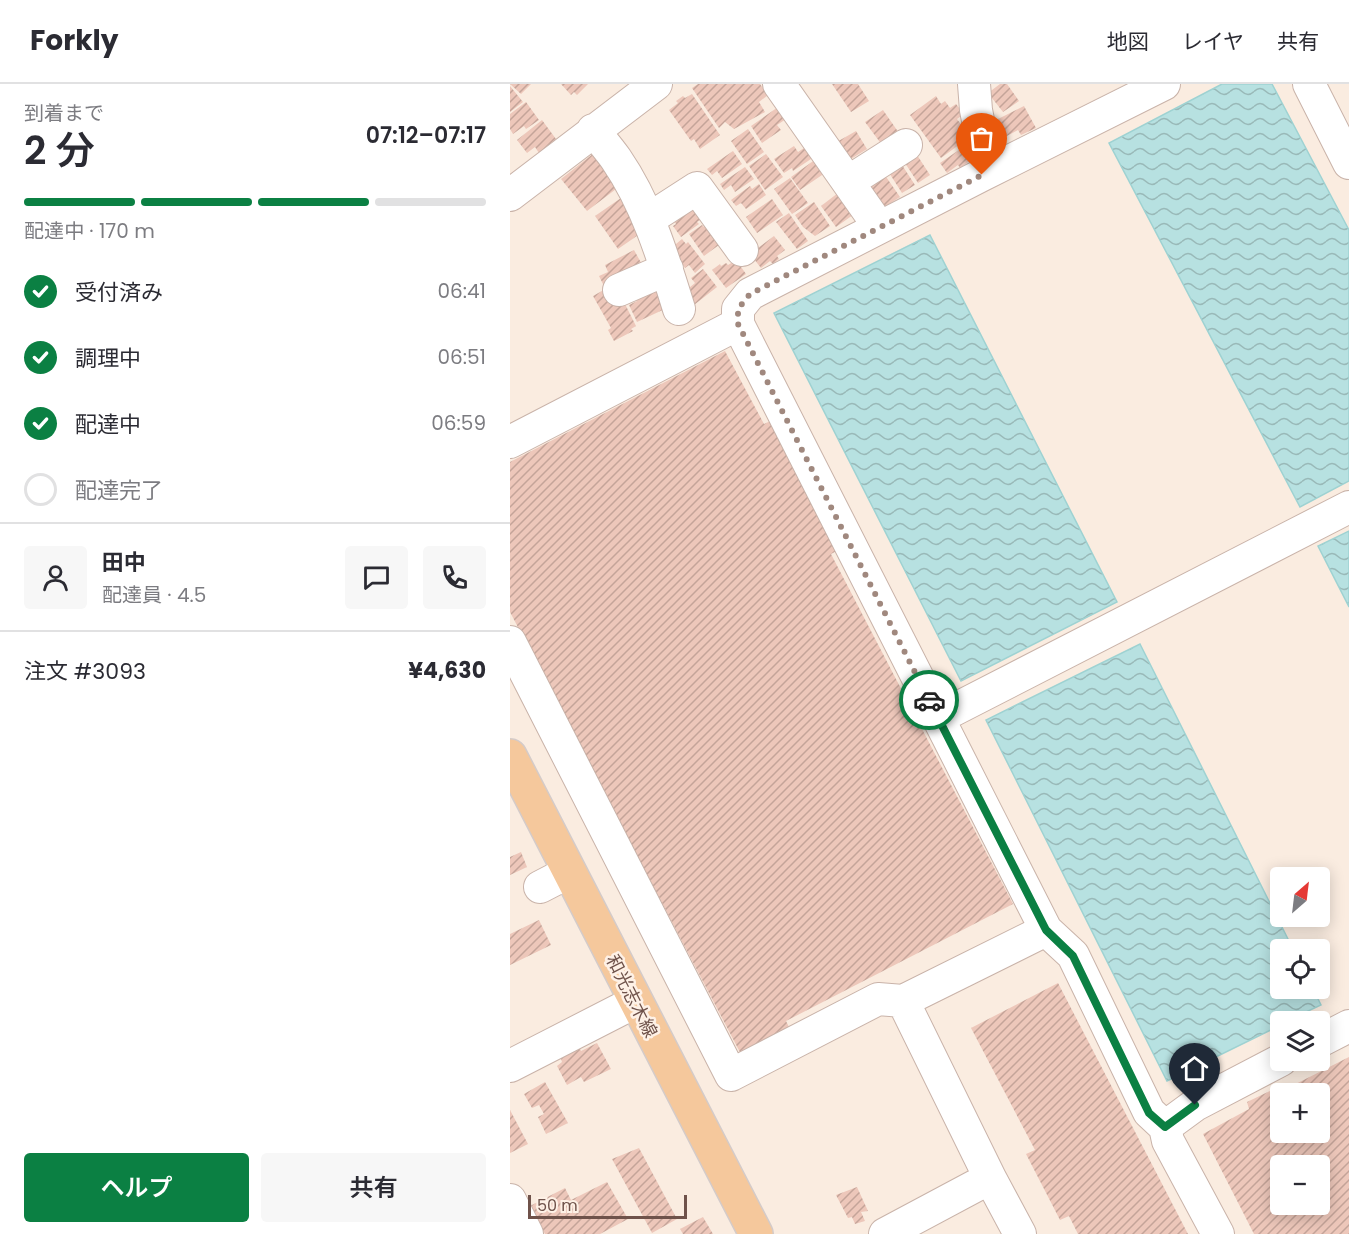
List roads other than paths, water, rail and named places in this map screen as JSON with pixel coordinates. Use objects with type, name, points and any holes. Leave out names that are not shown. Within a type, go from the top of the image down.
[{"type":"main road","name":"和光志木線","points":[[510,756],[756,1234]]},
{"type":"street","points":[[515,181],[593,130],[656,84]]},
{"type":"street","points":[[779,84],[871,215]]},
{"type":"street","points":[[974,84],[976,110],[984,151]]},
{"type":"street","points":[[1164,84],[750,294],[738,309],[738,324],[1046,930],[1073,956],[1149,1113],[1165,1127],[1168,1141],[1218,1234]]},
{"type":"street","points":[[1309,84],[1349,163]]},
{"type":"street","points":[[593,130],[617,160],[648,219],[679,309]]},
{"type":"street","points":[[848,182],[906,145]]},
{"type":"street","points":[[648,219],[696,188],[742,250]]},
{"type":"street","points":[[618,290],[667,269]]},
{"type":"street","points":[[510,442],[738,324]]},
{"type":"street","points":[[938,718],[1349,507]]},
{"type":"street","points":[[510,642],[731,1075],[878,999],[903,1001],[1046,930]]},
{"type":"street","points":[[540,887],[569,872]]},
{"type":"street","points":[[903,1001],[990,1178],[1013,1232]]},
{"type":"street","points":[[510,1066],[635,1002]]},
{"type":"street","points":[[1330,1036],[1349,1026]]},
{"type":"street","points":[[1165,1127],[1195,1105],[1270,1066]]},
{"type":"street","points":[[885,1234],[990,1178]]},
{"type":"street","points":[[510,1200],[527,1234]]},
{"type":"water","points":[[1222,84],[1272,84],[1349,230],[1349,481],[1300,507],[1109,143]]},
{"type":"water","points":[[930,235],[1117,602],[961,681],[774,313]]},
{"type":"water","points":[[1349,531],[1349,607],[1318,546]]},
{"type":"water","points":[[1140,644],[1270,903],[1270,927],[1282,927],[1288,939],[1270,939],[1270,999],[1318,999],[1321,1005],[1308,1011],[1270,1011],[1270,1030],[1167,1081],[986,720]]}]
